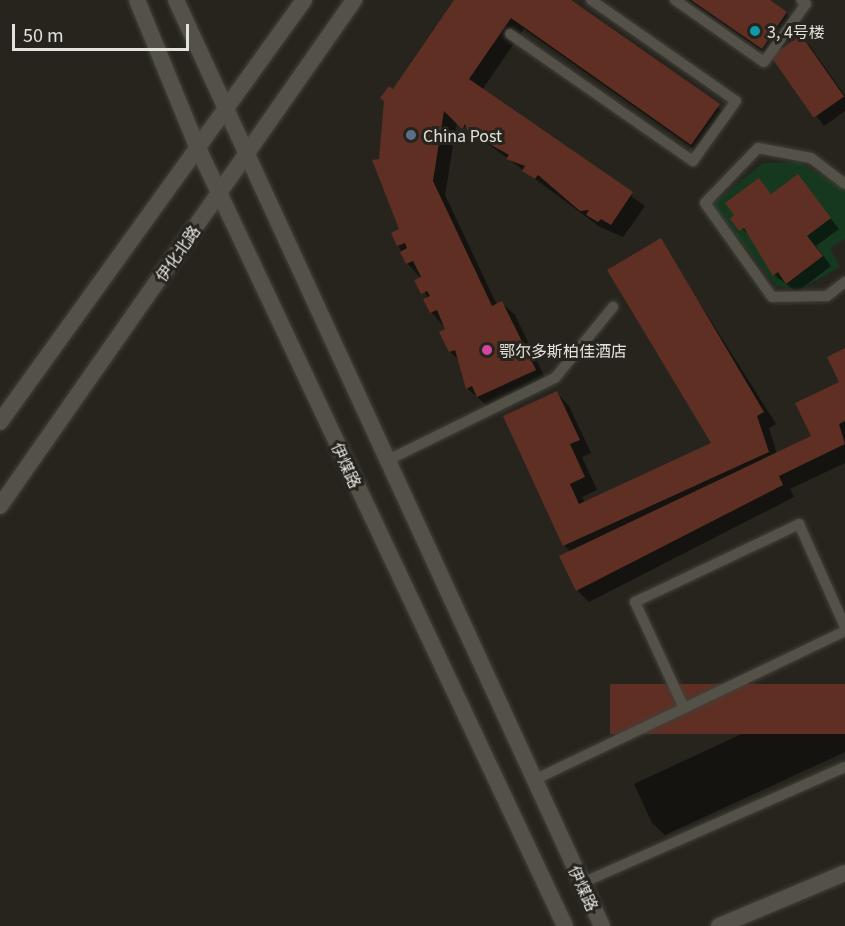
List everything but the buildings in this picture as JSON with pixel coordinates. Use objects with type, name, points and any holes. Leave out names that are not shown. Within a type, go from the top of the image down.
[{"type":"main road","name":"伊煤路","points":[[137,0],[196,146],[565,926]]},
{"type":"main road","name":"伊煤路","points":[[176,0],[386,461],[602,926]]},
{"type":"main road","points":[[0,422],[196,146],[304,0]]},
{"type":"main road","name":"伊化北路","points":[[0,506],[354,0]]},
{"type":"main road","points":[[718,926],[845,873]]},
{"type":"lane","points":[[510,34],[693,161],[736,101],[591,0]]},
{"type":"lane","points":[[675,0],[764,62],[806,4],[801,0]]},
{"type":"lane","points":[[845,184],[811,158],[758,148],[705,203],[772,297],[827,296],[845,282]]},
{"type":"lane","points":[[386,461],[555,378],[613,307]]},
{"type":"lane","points":[[534,780],[684,708],[845,629],[800,524],[635,602],[684,708]]},
{"type":"lane","points":[[582,883],[845,767]]},
{"type":"green space","points":[[800,162],[845,190],[845,239],[830,248],[840,267],[801,289],[776,286],[712,204],[763,163]]},
{"type":"place","name":"3, 4号楼","points":[[755,31]]},
{"type":"place","name":"China Post","points":[[411,135]]},
{"type":"place","name":"鄂尔多斯柏佳酒店","points":[[487,350]]}]
